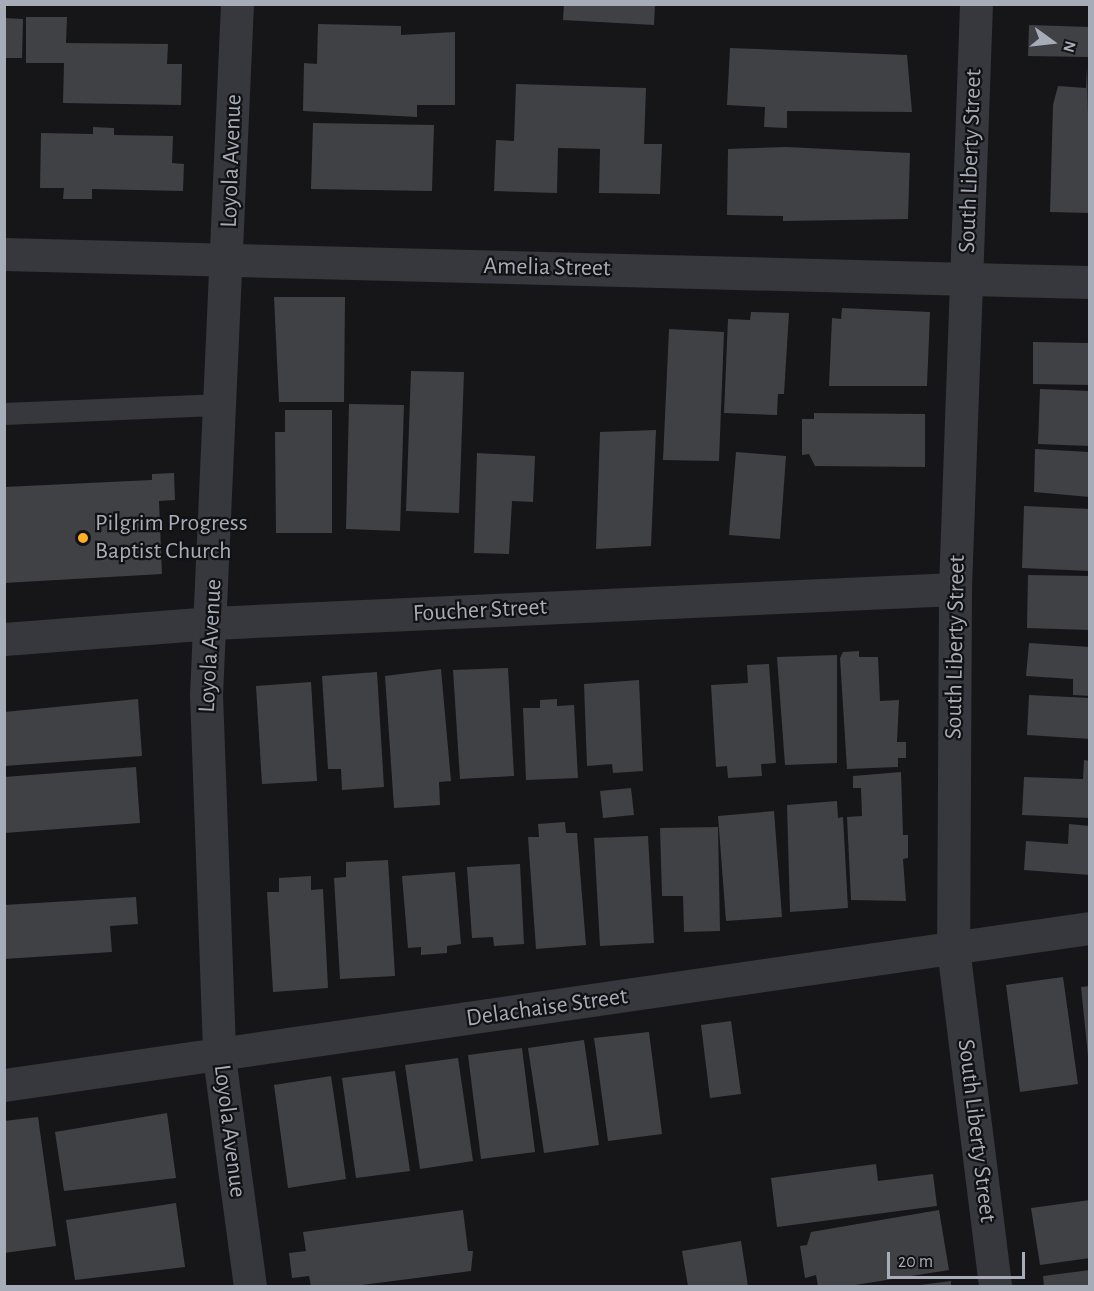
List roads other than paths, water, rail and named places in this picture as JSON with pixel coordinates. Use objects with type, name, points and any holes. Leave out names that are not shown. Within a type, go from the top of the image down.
[{"type":"street","name":"Loyola Avenue","points":[[237,4],[229,260],[212,623],[206,694],[219,1057],[250,1287]]},
{"type":"street","name":"South Liberty Street","points":[[976,4],[968,279],[955,589],[953,948],[996,1287]]},
{"type":"street","name":"Amelia Street","points":[[4,254],[1089,282]]},
{"type":"street","name":"Foucher Street","points":[[4,639],[212,623],[955,589]]},
{"type":"street","name":"Delachaise Street","points":[[4,1085],[219,1057],[1089,928]]},
{"type":"lane","points":[[4,414],[222,405]]},
{"type":"place","name":"Pilgrim Progress Baptist Church","points":[[83,538]]}]
